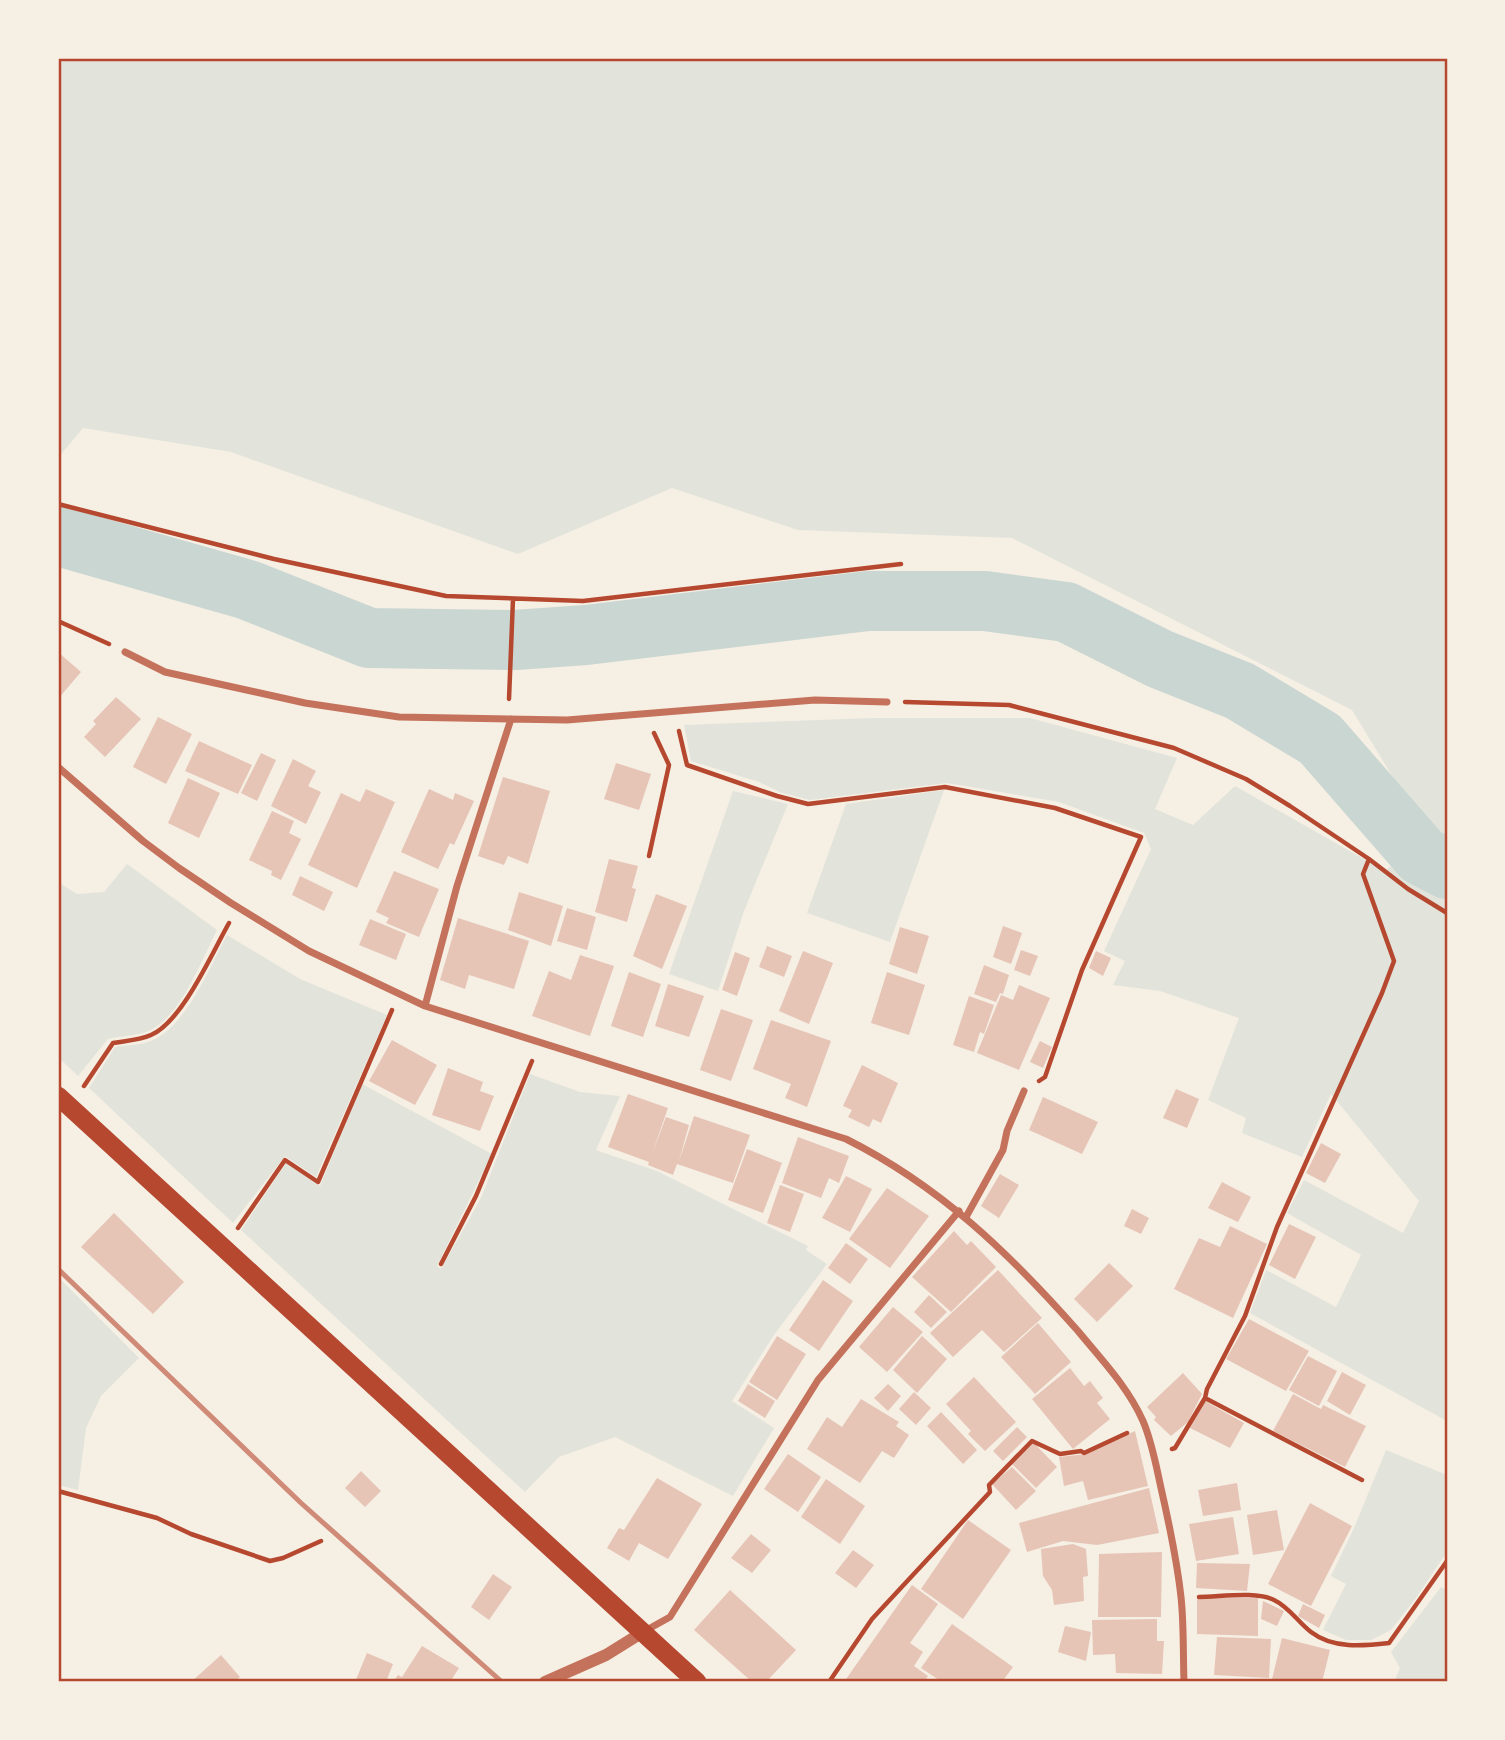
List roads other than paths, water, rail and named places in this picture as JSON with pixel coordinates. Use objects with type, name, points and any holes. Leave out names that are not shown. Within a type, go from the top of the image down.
[{"type":"highway","points":[[64,1101],[697,1682]]},
{"type":"street","points":[[125,652],[165,672],[305,703],[399,717],[567,720],[815,700],[887,702]]},
{"type":"street","points":[[425,1006],[457,886],[511,719]]},
{"type":"street","points":[[58,767],[143,841],[179,868],[309,951],[425,1006],[846,1139],[891,1163],[962,1214],[1052,1302],[1104,1362],[1132,1400],[1144,1425],[1154,1455],[1181,1597],[1184,1682]]},
{"type":"street","points":[[545,1682],[606,1655],[670,1617],[818,1380],[962,1214],[1003,1150],[1007,1131],[1024,1091]]},
{"type":"waterway","points":[[58,536],[248,590],[369,638],[515,640],[586,635],[868,601],[985,601],[1066,612],[1160,659],[1240,691],[1320,739],[1422,856],[1447,869]]},
{"type":"railway","points":[[58,1269],[301,1503],[502,1682]]}]
